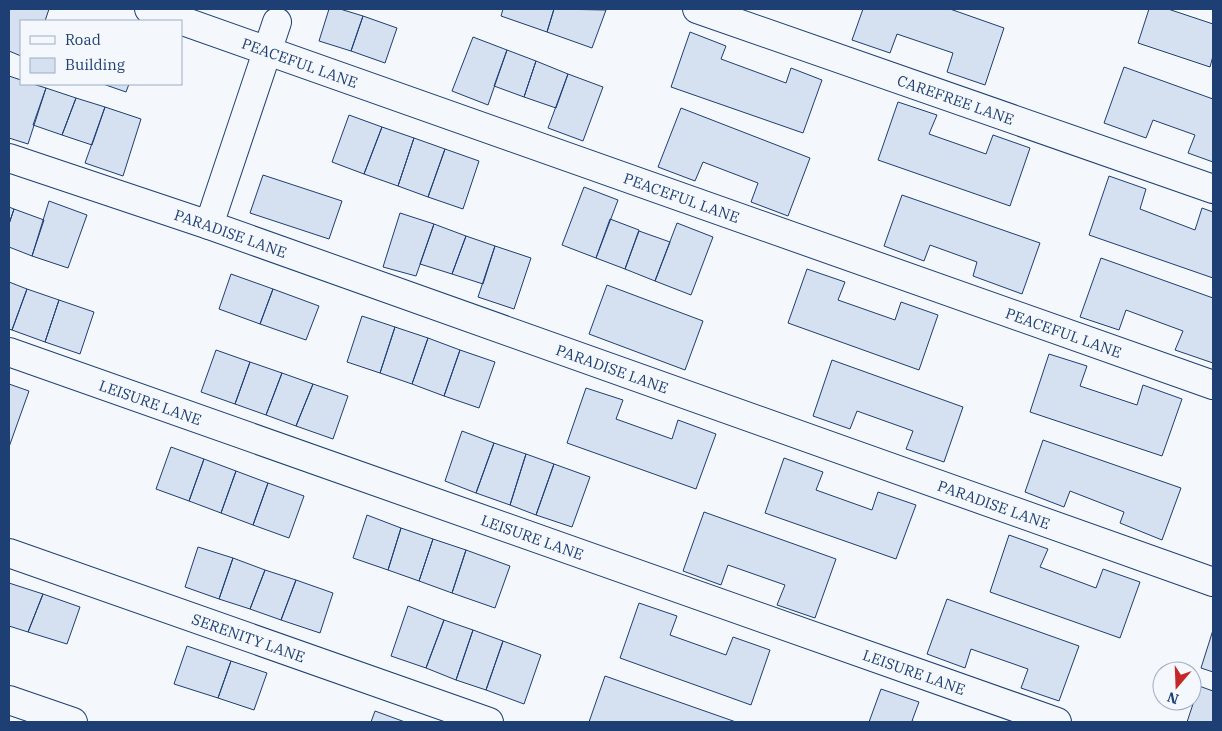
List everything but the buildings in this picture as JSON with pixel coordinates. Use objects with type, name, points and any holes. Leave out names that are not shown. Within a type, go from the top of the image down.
[{"type":"street","name":"PEACEFUL LANE","points":[[150,9],[1213,385]]},
{"type":"street","name":"CAREFREE LANE","points":[[697,9],[1213,189]]},
{"type":"street","points":[[209,225],[277,22]]},
{"type":"street","name":"PARADISE LANE","points":[[9,158],[209,225],[1213,582]]},
{"type":"street","name":"LEISURE LANE","points":[[9,352],[1057,722]]},
{"type":"street","name":"SERENITY LANE","points":[[9,553],[489,722]]},
{"type":"street","points":[[9,700],[73,722]]}]
